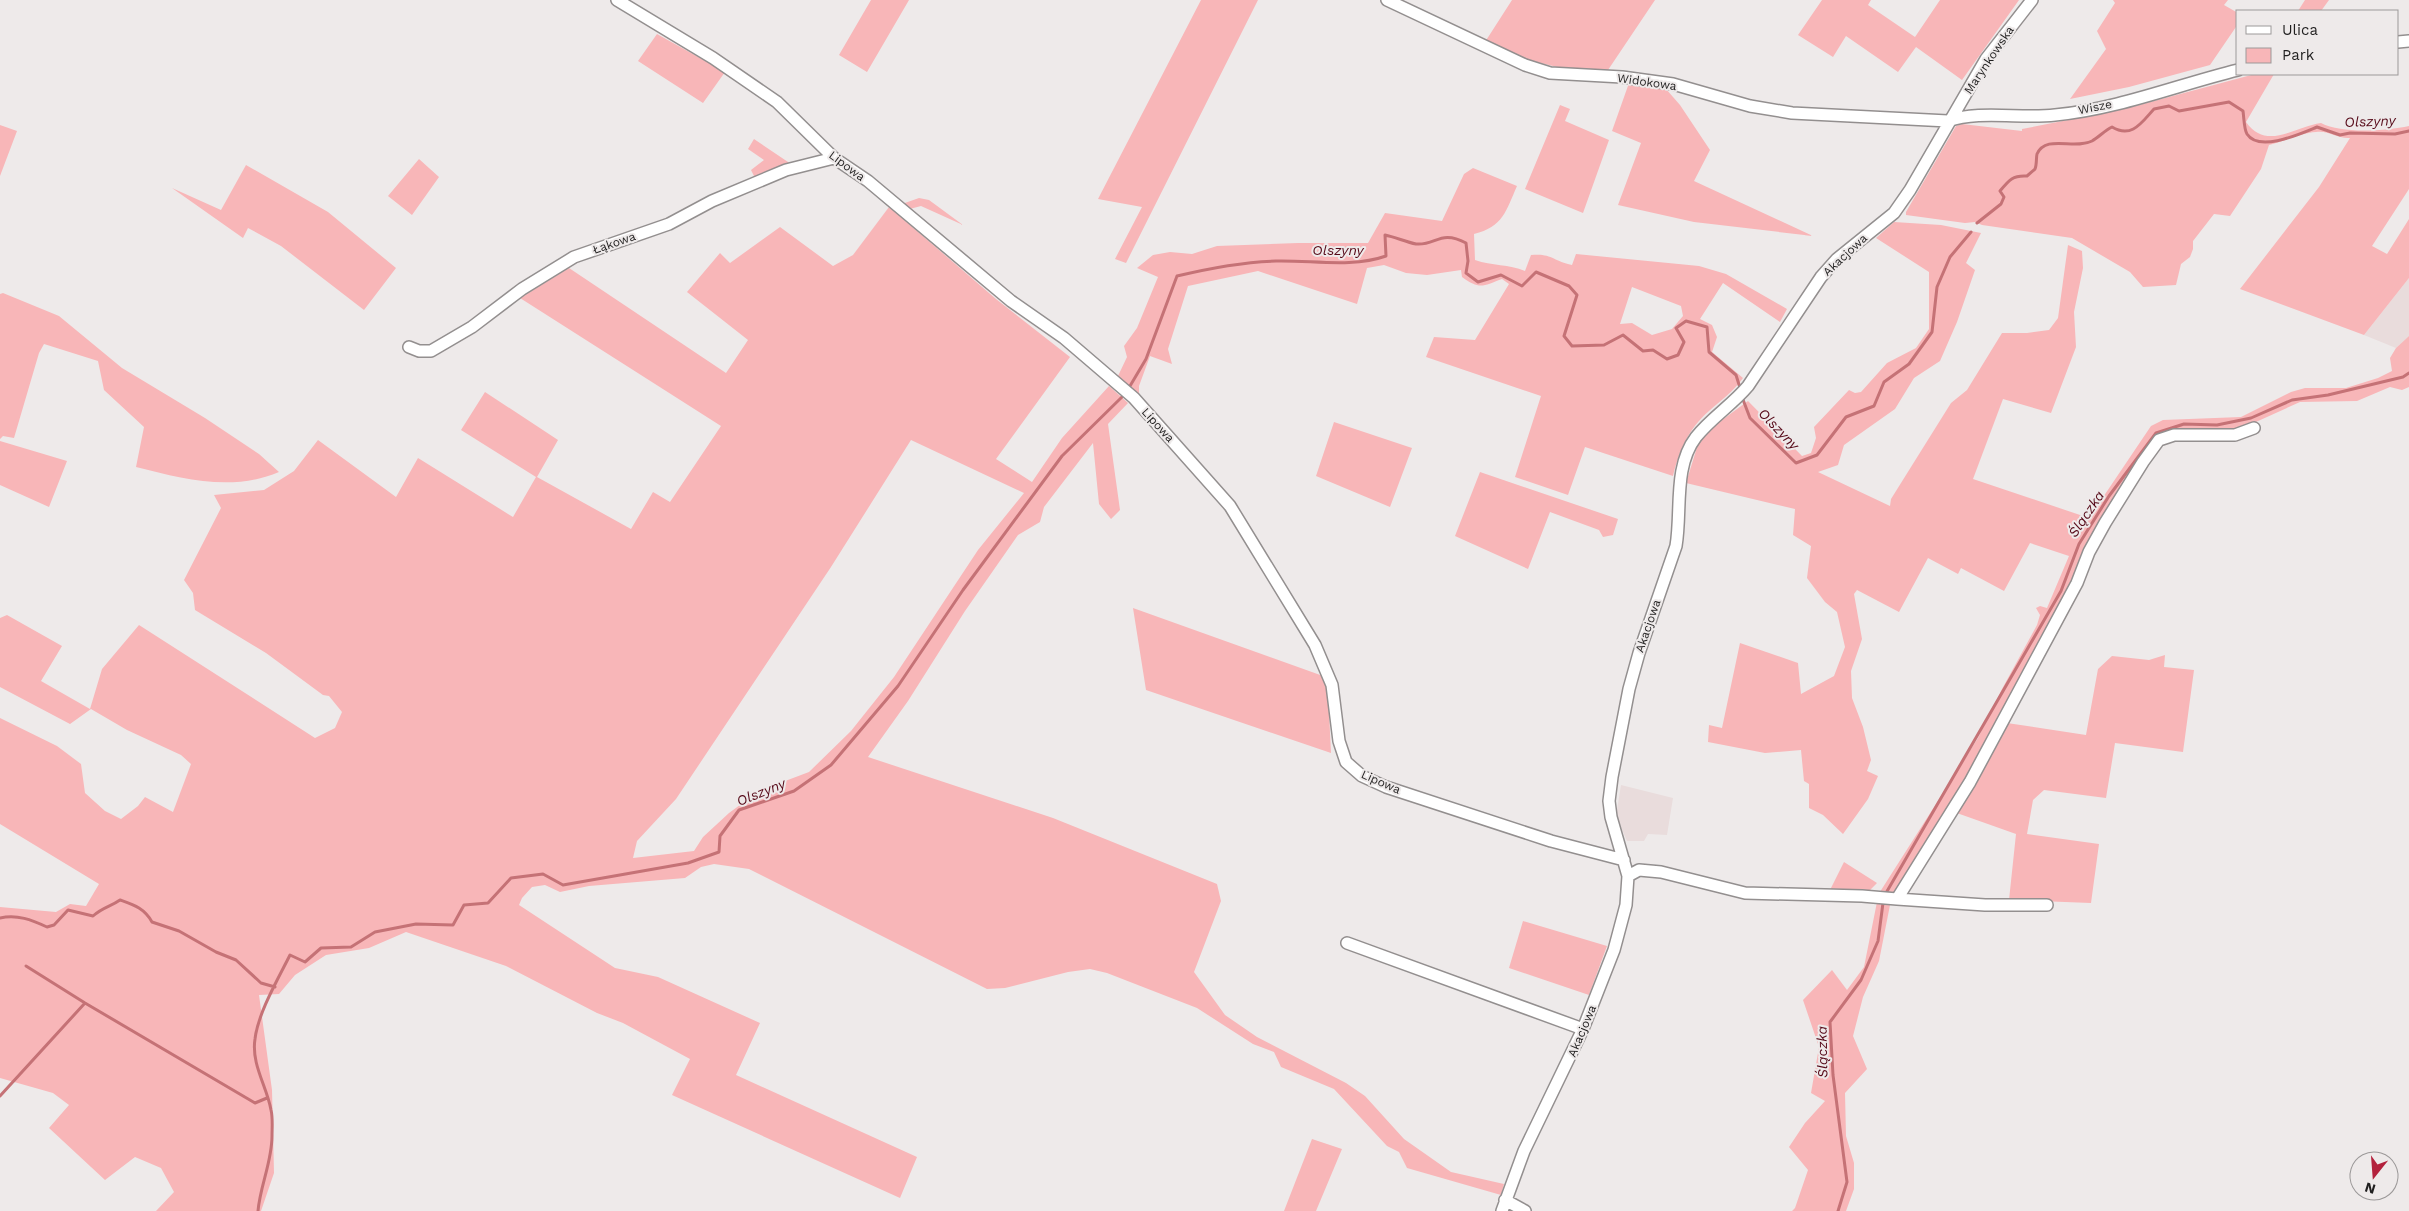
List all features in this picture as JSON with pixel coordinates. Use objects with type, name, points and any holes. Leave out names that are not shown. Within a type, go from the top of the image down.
[{"type":"street","name":"Lipowa","points":[[617,0],[713,58],[777,102],[834,158],[868,181],[1011,301],[1064,338],[1120,384],[1230,506],[1315,646],[1332,685],[1339,741],[1346,762],[1362,776],[1386,787],[1551,840],[1624,860]]},
{"type":"street","name":"Widokowa","points":[[1387,0],[1525,65],[1550,73],[1622,77],[1673,84],[1750,106],[1792,113],[1948,121]]},
{"type":"street","name":"Marynkowska","points":[[1948,121],[1986,59],[2032,0]]},
{"type":"street","name":"Wisze","points":[[1948,121],[1963,116],[2014,117],[2056,115],[2149,97],[2236,71]]},
{"type":"street","name":"Akacjowa","points":[[1525,1211],[1504,1206],[1524,1151],[1584,1029],[1614,950],[1626,905],[1628,876],[1611,817],[1609,801],[1612,777],[1627,695],[1639,653],[1676,546],[1679,530],[1682,468],[1686,454],[1695,438],[1710,421],[1737,399],[1748,386],[1821,277],[1837,259],[1894,214],[1910,190],[1948,121]]},
{"type":"street","name":"Łąkowa","points":[[410,347],[419,351],[431,351],[472,327],[522,289],[574,257],[669,224],[712,201],[786,170],[834,158]]},
{"type":"street","points":[[1897,899],[1974,773],[2077,583],[2089,552],[2105,523],[2159,440],[2174,435],[2235,435],[2254,428]]},
{"type":"street","points":[[1628,876],[1639,870],[1661,872],[1745,893],[1862,896],[1986,905],[2047,905]]},
{"type":"street","points":[[1347,943],[1584,1029]]},
{"type":"shaded area","points":[[2409,278],[2409,336],[2396,348],[2364,335]]},
{"type":"shaded area","points":[[1621,785],[1673,798],[1667,835],[1648,834],[1644,841],[1627,841],[1616,816]]},
{"type":"green space","points":[[871,0],[909,0],[867,72],[839,55]]},
{"type":"green space","points":[[1201,0],[1258,0],[1126,263],[1115,259],[1142,207],[1098,199]]},
{"type":"green space","points":[[1512,0],[1655,0],[1608,70],[1561,68],[1521,58],[1485,42]]},
{"type":"green space","points":[[1822,0],[1871,0],[1868,5],[1915,37],[1940,0],[2019,0],[1962,80],[1916,47],[1898,72],[1846,36],[1833,57],[1798,35]]},
{"type":"green space","points":[[2113,0],[2228,0],[2224,5],[2236,12],[2236,27],[2210,65],[2129,87],[2070,99],[2106,49],[2097,31],[2115,3]]},
{"type":"green space","points":[[2305,0],[2329,0],[2322,10],[2299,10]]},
{"type":"green space","points":[[657,34],[725,72],[703,103],[638,61]]},
{"type":"green space","points":[[2251,75],[2273,75],[2246,122],[2254,131],[2263,135],[2281,135],[2321,123],[2340,129],[2352,130],[2376,130],[2409,126],[2409,189],[2372,246],[2387,254],[2409,219],[2409,278],[2364,335],[2240,289],[2319,187],[2350,138],[2325,132],[2298,135],[2269,145],[2261,169],[2230,216],[2214,214],[2193,241],[2190,257],[2181,264],[2176,285],[2143,287],[2130,272],[2072,238],[1982,225],[1975,222],[1965,223],[1906,215],[1956,126],[1962,124],[2022,131],[2022,129],[2124,109]]},
{"type":"green space","points":[[1629,83],[1666,89],[1680,105],[1710,150],[1694,181],[1813,236],[1694,222],[1618,205],[1641,143],[1612,131]]},
{"type":"green space","points":[[1560,105],[1570,109],[1565,121],[1609,140],[1583,213],[1525,189]]},
{"type":"green space","points":[[0,125],[17,131],[0,176]]},
{"type":"green space","points":[[754,139],[791,164],[755,178],[751,170],[764,160],[748,149]]},
{"type":"green space","points":[[419,159],[439,177],[412,215],[388,196]]},
{"type":"green space","points":[[246,165],[328,212],[396,268],[364,310],[281,246],[248,228],[243,238],[172,188],[221,210]]},
{"type":"green space","points":[[1473,168],[1517,186],[1502,217],[1491,227],[1474,234],[1475,260],[1525,271],[1531,255],[1548,256],[1572,265],[1576,254],[1699,266],[1726,274],[1787,309],[1780,322],[1723,283],[1700,319],[1712,325],[1717,337],[1712,352],[1743,378],[1690,432],[1678,458],[1673,476],[1585,447],[1568,495],[1515,477],[1541,396],[1426,357],[1434,337],[1475,340],[1509,284],[1502,279],[1482,286],[1473,284],[1462,277],[1461,270],[1427,275],[1406,273],[1384,265],[1367,268],[1357,304],[1258,271],[1188,286],[1168,349],[1172,364],[1150,356],[1139,386],[1139,396],[1118,376],[1127,357],[1124,346],[1137,328],[1158,277],[1137,268],[1153,255],[1170,252],[1192,254],[1217,246],[1368,243],[1385,213],[1442,221],[1464,174]],"holes":[[[1632,287],[1681,306],[1683,316],[1672,329],[1652,335],[1632,323],[1620,324]]]},
{"type":"green space","points":[[919,198],[929,200],[963,225],[921,206],[906,210],[902,204]]},
{"type":"green space","points":[[889,207],[996,299],[1070,357],[996,459],[1032,482],[1062,438],[1109,386],[1128,403],[1108,424],[1120,510],[1111,519],[1099,504],[1093,443],[1044,507],[1040,522],[1018,535],[965,611],[908,701],[868,757],[1053,818],[1217,884],[1221,901],[1194,972],[1225,1015],[1257,1037],[1346,1083],[1365,1096],[1404,1139],[1451,1172],[1504,1184],[1501,1195],[1407,1168],[1399,1152],[1387,1146],[1334,1089],[1281,1067],[1274,1052],[1253,1044],[1197,1008],[1107,973],[1090,969],[1068,972],[1005,988],[987,989],[749,869],[714,864],[701,867],[685,878],[589,886],[560,892],[545,885],[532,887],[522,898],[519,905],[615,968],[658,977],[760,1023],[736,1075],[917,1157],[900,1198],[672,1095],[690,1059],[623,1023],[597,1013],[506,966],[406,932],[369,948],[326,955],[295,975],[279,994],[259,995],[272,1090],[274,1173],[261,1211],[156,1211],[174,1192],[161,1168],[135,1157],[105,1180],[49,1128],[69,1105],[53,1093],[0,1078],[0,907],[56,912],[70,904],[86,906],[99,884],[0,824],[0,718],[57,746],[81,764],[85,793],[105,811],[121,819],[138,806],[145,797],[173,812],[191,764],[181,755],[127,730],[91,709],[70,724],[0,687],[0,618],[7,615],[62,646],[41,681],[90,709],[102,669],[139,625],[315,738],[335,728],[342,712],[329,696],[323,695],[266,653],[195,610],[193,593],[184,580],[221,508],[214,495],[264,490],[294,471],[318,440],[396,497],[418,458],[513,517],[536,477],[461,430],[485,392],[558,440],[537,477],[631,529],[653,492],[670,502],[721,426],[520,298],[569,268],[726,373],[748,340],[687,292],[720,253],[730,263],[780,227],[833,266],[853,255]],"holes":[[[911,440],[1024,493],[978,550],[894,677],[851,731],[809,772],[759,791],[729,813],[703,837],[694,851],[633,858],[637,841],[676,799],[831,567]]]},
{"type":"green space","points":[[1894,222],[1941,225],[1981,233],[1966,263],[1975,270],[1957,322],[1940,361],[1914,378],[1895,409],[1844,445],[1838,465],[1818,472],[1890,506],[1891,499],[1951,403],[1967,390],[2002,333],[2027,333],[2049,330],[2058,318],[2068,245],[2082,251],[2083,268],[2074,312],[2076,347],[2051,413],[2003,399],[1973,479],[2089,518],[2151,426],[2163,420],[2241,417],[2291,392],[2305,388],[2346,388],[2378,378],[2392,371],[2390,358],[2396,348],[2409,336],[2409,387],[2402,390],[2390,387],[2357,401],[2300,402],[2236,431],[2161,434],[2075,580],[1980,757],[1898,892],[1892,895],[1878,895],[1978,738],[2037,625],[2040,615],[2036,608],[2040,606],[2047,608],[2069,556],[2030,543],[2004,591],[1961,568],[1958,574],[1928,558],[1899,612],[1857,590],[1854,594],[1862,639],[1851,671],[1852,698],[1863,727],[1871,760],[1867,771],[1878,776],[1868,799],[1843,834],[1823,815],[1809,808],[1809,784],[1804,781],[1801,750],[1765,753],[1708,742],[1709,725],[1722,728],[1740,643],[1798,663],[1801,694],[1834,676],[1845,647],[1837,612],[1825,602],[1807,578],[1811,546],[1793,535],[1795,509],[1686,483],[1698,444],[1711,428],[1748,401],[1802,456],[1811,453],[1816,438],[1814,427],[1849,390],[1855,393],[1861,392],[1887,363],[1916,348],[1929,329],[1929,272],[1876,238]]},
{"type":"green space","points":[[3,293],[59,316],[122,368],[205,418],[259,454],[279,472],[243,481],[208,482],[136,467],[144,427],[104,390],[98,361],[44,344],[39,353],[14,438],[3,436],[0,439],[0,294]]},
{"type":"green space","points":[[1334,422],[1412,448],[1390,507],[1316,476]]},
{"type":"green space","points":[[0,441],[67,461],[49,507],[0,485]]},
{"type":"green space","points":[[1480,472],[1618,519],[1613,535],[1603,537],[1599,530],[1550,512],[1528,569],[1455,536]]},
{"type":"green space","points":[[1133,608],[1323,676],[1328,691],[1331,753],[1146,690]]},
{"type":"green space","points":[[2165,655],[2164,667],[2194,670],[2183,752],[2115,743],[2106,798],[2044,790],[2033,800],[2027,834],[2099,844],[2091,903],[2009,900],[2016,834],[1954,812],[2007,723],[2086,735],[2098,669],[2112,656],[2149,660]]},
{"type":"green space","points":[[1844,862],[1877,883],[1867,893],[1829,892]]},
{"type":"green space","points":[[1877,902],[1890,905],[1879,961],[1863,997],[1853,1036],[1867,1069],[1845,1093],[1846,1136],[1854,1163],[1854,1189],[1846,1211],[1792,1211],[1795,1208],[1808,1170],[1789,1147],[1805,1123],[1825,1101],[1811,1093],[1819,1047],[1803,1000],[1832,970],[1847,990],[1864,967]]},
{"type":"green space","points":[[1523,921],[1607,946],[1589,995],[1509,968]]},
{"type":"green space","points":[[1312,1139],[1342,1149],[1316,1211],[1284,1211]]},
{"type":"waterway","name":"Olszyny","points":[[1977,223],[2001,204],[2004,197],[2000,191],[2009,181],[2018,176],[2027,176],[2035,169],[2037,154],[2041,148],[2054,143],[2077,144],[2092,141],[2112,127],[2125,131],[2131,130],[2141,124],[2154,109],[2169,106],[2179,111],[2229,102],[2243,111],[2247,134],[2261,142],[2281,140],[2317,127],[2340,135],[2350,133],[2395,134],[2409,131]]},
{"type":"waterway","name":"Olszyny","points":[[1742,397],[1750,418],[1796,463],[1817,455],[1846,417],[1874,406],[1884,382],[1909,364],[1932,332],[1937,287],[1950,257],[1971,232]]},
{"type":"waterway","name":"Olszyny","points":[[1130,386],[1146,359],[1177,276],[1251,263],[1276,261],[1346,263],[1373,260],[1386,256],[1385,235],[1416,244],[1429,243],[1444,238],[1457,239],[1466,243],[1468,261],[1466,273],[1478,282],[1501,275],[1522,286],[1536,272],[1569,286],[1577,295],[1564,336],[1572,346],[1604,345],[1623,335],[1643,351],[1653,350],[1667,359],[1678,355],[1684,342],[1676,328],[1686,321],[1707,327],[1709,352],[1736,375],[1741,391]]},
{"type":"waterway","name":"Ślączka","points":[[1886,893],[2061,591],[2079,544],[2109,496],[2156,433],[2184,424],[2217,425],[2251,418],[2292,400],[2328,395],[2403,377],[2409,373]]},
{"type":"waterway","name":"Olszyny","points":[[258,1211],[270,1155],[272,1113],[257,1066],[254,1048],[255,1039],[264,1007],[290,955],[305,962],[321,948],[351,947],[375,932],[416,924],[453,925],[464,905],[488,903],[511,878],[543,874],[563,885],[688,863],[719,852],[720,836],[739,810],[794,791],[831,765],[898,686],[963,590],[1062,456],[1124,395]]},
{"type":"waterway","points":[[0,918],[18,917],[47,927],[54,925],[68,910],[93,916],[120,900],[142,910],[152,922],[179,931],[216,952],[236,960],[261,983],[275,987]]},
{"type":"waterway","name":"Ślączka","points":[[1838,1211],[1847,1182],[1833,1075],[1830,1022],[1861,980],[1878,941],[1883,903]]},
{"type":"waterway","points":[[26,966],[255,1103],[267,1098]]},
{"type":"waterway","points":[[0,1096],[85,1003]]}]
